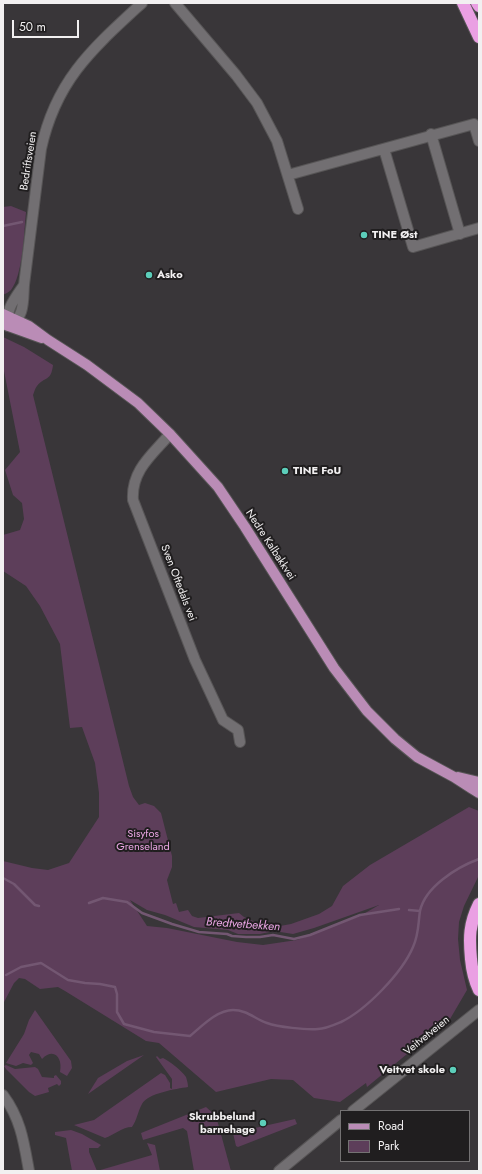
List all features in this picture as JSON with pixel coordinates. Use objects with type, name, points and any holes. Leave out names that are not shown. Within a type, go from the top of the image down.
[{"type":"highway","points":[[463,3],[479,37]]},
{"type":"highway","points":[[479,904],[472,920],[469,943],[473,974],[479,990]]},
{"type":"highway","points":[[471,957],[479,969]]},
{"type":"main road","name":"Nedre Kalbakkvei","points":[[5,320],[18,320],[36,330],[48,340],[87,365],[142,407],[170,434],[218,487],[334,668],[367,711],[395,739],[417,757],[454,777],[479,793]]},
{"type":"main road","name":"Nedre Kalbakkvei","points":[[5,320],[48,340]]},
{"type":"main road","name":"Nedre Kalbakkvei","points":[[454,777],[479,782]]},
{"type":"street","name":"Bedriftsveien","points":[[18,320],[23,306],[24,285],[41,149],[53,111],[65,85],[79,66],[102,40],[142,3]]},
{"type":"street","points":[[175,3],[258,103],[277,141],[298,209]]},
{"type":"street","points":[[288,175],[384,149],[430,134],[474,124],[479,141]]},
{"type":"street","points":[[430,134],[460,234]]},
{"type":"street","points":[[384,149],[413,248],[479,228]]},
{"type":"street","name":"Bedriftsveien","points":[[5,320],[13,302],[24,285]]},
{"type":"street","name":"Sven Oftedals vei","points":[[170,434],[143,465],[136,476],[132,489],[133,500],[195,660],[223,720],[238,730],[240,742]]},
{"type":"street","name":"Veitvetveien","points":[[354,1110],[479,1010]]},
{"type":"street","points":[[3,1095],[22,1132],[29,1171]]},
{"type":"street","points":[[279,1171],[340,1121]]},
{"type":"green space","points":[[11,206],[26,212],[24,242],[15,283],[11,290],[3,295],[3,207]]},
{"type":"green space","name":"Sisyfos Grenseland","points":[[3,337],[24,347],[53,365],[51,374],[37,386],[33,395],[129,786],[133,797],[139,805],[145,803],[154,806],[161,813],[172,856],[172,867],[167,880],[173,904],[176,903],[179,912],[188,910],[192,916],[198,918],[239,913],[244,917],[269,928],[291,924],[319,914],[332,906],[343,886],[370,865],[469,807],[479,811],[479,875],[464,906],[459,922],[458,939],[460,960],[467,990],[450,1019],[406,1052],[407,1054],[367,1087],[366,1083],[340,1102],[314,1098],[293,1080],[271,1079],[216,1092],[159,1043],[146,1041],[58,987],[40,989],[25,979],[19,978],[14,983],[3,1004],[3,861],[48,870],[69,863],[99,817],[99,793],[95,763],[82,727],[70,728],[60,644],[40,606],[26,586],[3,571],[3,535],[20,530],[24,519],[22,503],[13,495],[5,470],[20,452],[3,366]],"holes":[[[130,900],[147,910],[165,915],[194,927],[228,930],[238,934],[260,934],[274,931],[293,934],[379,905],[360,916],[297,940],[263,945],[237,942],[167,928],[147,926]]]},
{"type":"green space","points":[[35,1010],[71,1061],[72,1068],[67,1076],[60,1072],[61,1067],[59,1059],[54,1054],[50,1054],[42,1059],[39,1054],[31,1052],[29,1055],[33,1063],[31,1065],[23,1063],[16,1066],[6,1063],[24,1034],[29,1020]]},
{"type":"green space","points":[[144,1055],[88,1094],[98,1078],[127,1061]]},
{"type":"green space","points":[[157,1056],[160,1059],[163,1058],[176,1066],[186,1077],[188,1087],[156,1094],[145,1100],[132,1127],[125,1128],[105,1138],[74,1125],[94,1120],[161,1073],[165,1075],[170,1083],[170,1088],[172,1089],[172,1079],[156,1057]]},
{"type":"green space","points":[[6,1065],[15,1069],[35,1067],[38,1069],[42,1077],[54,1078],[56,1075],[61,1081],[61,1084],[59,1086],[57,1084],[48,1088],[49,1092],[35,1096],[6,1069],[4,1066]]},
{"type":"green space","points":[[206,1107],[216,1116],[231,1171],[194,1171],[187,1131],[183,1128],[143,1140],[141,1133]]},
{"type":"green space","points":[[295,1119],[297,1124],[238,1147],[236,1146],[233,1133]]},
{"type":"green space","points":[[71,1130],[82,1134],[101,1145],[98,1148],[89,1148],[89,1152],[97,1171],[72,1171],[66,1138],[55,1135],[55,1132]]},
{"type":"green space","points":[[147,1143],[155,1145],[160,1171],[97,1171],[152,1155]]},
{"type":"waterway","points":[[3,226],[22,222]]},
{"type":"waterway","points":[[6,975],[21,967],[41,963],[68,980],[115,987],[117,994],[117,1012],[124,1024],[154,1032],[190,1036],[216,1016],[233,1010],[243,1011],[263,1021],[278,1026],[307,1029],[330,1027],[351,1016],[372,1000],[401,968],[415,942],[423,902],[435,886],[461,867],[479,859]]},
{"type":"waterway","name":"Bredtvetbekken","points":[[3,878],[14,884],[35,905],[39,906]]},
{"type":"waterway","name":"Bredtvetbekken","points":[[89,903],[103,898],[127,902],[142,913],[199,932],[246,937],[273,935],[294,939],[310,935],[360,915],[399,909]]},
{"type":"waterway","name":"Bredtvetbekken","points":[[409,910],[420,911]]},
{"type":"place","name":"TINE Øst","points":[[364,235]]},
{"type":"place","name":"Asko","points":[[149,275]]},
{"type":"place","name":"TINE FoU","points":[[285,471]]},
{"type":"place","name":"Veitvet skole","points":[[453,1070]]},
{"type":"place","name":"Skrubbelund barnehage","points":[[263,1123]]}]
